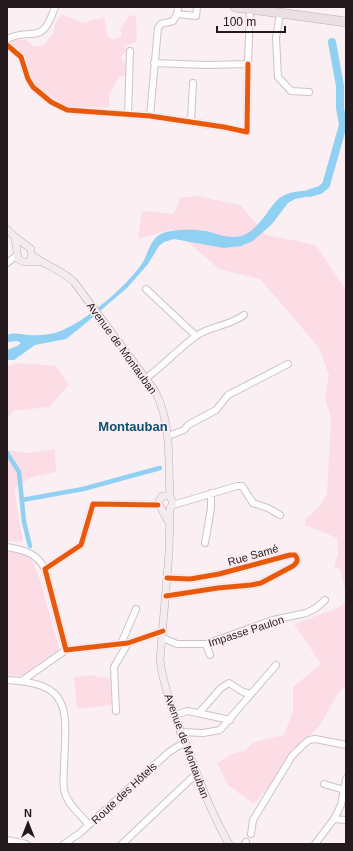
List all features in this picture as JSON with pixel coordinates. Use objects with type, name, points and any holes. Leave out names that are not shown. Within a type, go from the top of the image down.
[{"type":"highway","points":[[235,7],[275,10],[346,21]]},
{"type":"main road","points":[[7,228],[14,237],[31,250],[30,258],[18,256]]},
{"type":"main road","points":[[14,237],[18,256]]},
{"type":"main road","points":[[18,256],[20,247],[26,246]]},
{"type":"main road","name":"Avenue de Montauban","points":[[30,258],[68,276],[103,321],[145,379],[161,404],[168,436],[170,496],[173,500],[160,660],[162,676],[174,715],[196,774],[226,843]]},
{"type":"main road","name":"Avenue de Montauban","points":[[160,504],[169,480]]},
{"type":"main road","points":[[160,504],[164,495],[170,496]]},
{"type":"main road","points":[[160,504],[172,507]]},
{"type":"main road","points":[[160,504],[170,524]]},
{"type":"street","points":[[7,39],[21,34],[38,34],[50,23],[55,7]]},
{"type":"street","points":[[150,116],[154,63],[159,26],[161,24],[174,21],[178,7]]},
{"type":"street","points":[[177,14],[196,16],[197,7]]},
{"type":"street","points":[[7,46],[21,57],[28,79],[33,87],[61,108],[72,111],[150,116],[191,121],[247,132],[248,64],[252,8]]},
{"type":"street","points":[[275,10],[278,77],[291,90],[309,92]]},
{"type":"street","points":[[128,115],[130,51]]},
{"type":"street","points":[[154,63],[206,65],[248,64]]},
{"type":"street","points":[[191,121],[193,83]]},
{"type":"street","points":[[8,262],[18,256]]},
{"type":"street","points":[[146,289],[196,336]]},
{"type":"street","points":[[145,379],[162,367],[196,336],[238,321],[244,315]]},
{"type":"street","points":[[168,436],[184,430],[188,425],[216,410],[228,395],[288,364]]},
{"type":"street","points":[[172,507],[211,493],[242,486],[253,503],[268,508],[280,515]]},
{"type":"street","points":[[205,543],[211,508],[211,493]]},
{"type":"street","points":[[45,569],[81,545],[93,504],[160,504]]},
{"type":"street","points":[[7,547],[32,553],[37,556],[45,569],[66,650]]},
{"type":"street","name":"Rue Samé","points":[[166,596],[261,583],[293,566],[297,562],[297,558],[295,555],[290,555],[219,574],[190,579],[167,578]]},
{"type":"street","name":"Impasse Paulon","points":[[163,635],[178,644],[206,644],[273,620],[306,613],[316,608],[325,600]]},
{"type":"street","points":[[121,644],[136,610]]},
{"type":"street","points":[[24,680],[66,650],[128,643],[163,635]]},
{"type":"street","points":[[116,710],[114,667],[128,643]]},
{"type":"street","points":[[206,644],[210,655]]},
{"type":"street","points":[[180,732],[213,732],[220,730],[276,665]]},
{"type":"street","points":[[7,680],[24,680],[50,690],[62,702],[66,720],[65,794],[89,825]]},
{"type":"street","points":[[199,712],[220,688],[228,683],[243,692],[251,694]]},
{"type":"street","points":[[174,715],[188,711],[199,712],[230,720]]},
{"type":"street","points":[[251,834],[253,820],[292,756],[309,740],[318,740],[346,745]]},
{"type":"street","name":"Route des Hôtels","points":[[64,844],[80,833],[169,752],[185,742]]},
{"type":"street","points":[[122,844],[196,774]]},
{"type":"street","points":[[315,844],[334,819],[341,805],[346,779]]},
{"type":"street","points":[[324,784],[344,790]]},
{"type":"street","points":[[334,819],[346,820]]},
{"type":"street","points":[[7,840],[26,844]]},
{"type":"shaded area","points":[[62,14],[83,23],[104,17],[108,37],[114,40],[122,36],[120,29],[129,16],[136,15],[137,42],[124,46],[126,51],[120,58],[128,67],[126,76],[119,77],[109,95],[109,107],[67,107],[33,83],[26,60],[19,52],[7,44],[7,40],[26,40],[34,46],[43,46],[54,32],[55,24]]},
{"type":"shaded area","points":[[197,196],[240,205],[266,235],[316,245],[346,290],[346,596],[340,569],[334,567],[338,553],[337,538],[305,525],[305,519],[319,507],[327,494],[331,417],[325,400],[329,375],[319,348],[260,279],[219,269],[173,229],[138,239],[142,211],[174,214],[180,198]]},
{"type":"shaded area","points":[[20,363],[56,366],[69,385],[49,407],[13,411],[7,420],[7,366]]},
{"type":"shaded area","points":[[55,449],[56,472],[31,477],[14,489],[23,542],[7,541],[7,450],[28,453]]},
{"type":"shaded area","points":[[7,551],[30,555],[40,580],[60,651],[26,676],[7,675]]},
{"type":"shaded area","points":[[346,602],[346,686],[338,693],[322,722],[254,804],[228,785],[217,763],[234,753],[244,751],[254,742],[284,735],[293,711],[293,687],[321,664],[294,624],[335,609]]},
{"type":"shaded area","points":[[96,675],[97,677],[110,678],[112,705],[77,709],[74,677]]},
{"type":"water","points":[[320,190],[316,195],[295,199],[288,203],[272,224],[253,241],[241,246],[224,248],[174,239],[164,242],[159,246],[148,264],[127,288],[66,339],[35,345],[14,360],[7,360],[7,350],[21,343],[17,341],[7,342],[7,335],[15,333],[45,335],[66,329],[79,321],[121,288],[130,279],[138,270],[150,246],[159,235],[178,230],[189,230],[205,231],[231,237],[241,236],[252,230],[262,220],[273,204],[281,197],[295,192]]},
{"type":"waterway","points":[[332,42],[340,86],[340,108],[343,125]]},
{"type":"waterway","points":[[310,193],[320,190],[326,185],[343,125],[346,122]]},
{"type":"waterway","points":[[7,453],[19,472],[24,522],[30,546]]},
{"type":"waterway","points":[[22,500],[83,489],[160,468]]},
{"type":"cycle path","points":[[7,45],[21,57],[28,79],[33,87],[51,102],[67,110],[150,116],[247,132],[248,64]]},
{"type":"cycle path","points":[[158,505],[93,504],[81,545],[45,569],[66,650],[128,643],[163,631]]},
{"type":"cycle path","points":[[166,596],[261,583],[293,566],[297,560],[295,555],[290,555],[219,574],[190,579],[167,578]]},
{"type":"district","name":"Montauban","points":[[133,426]]}]
